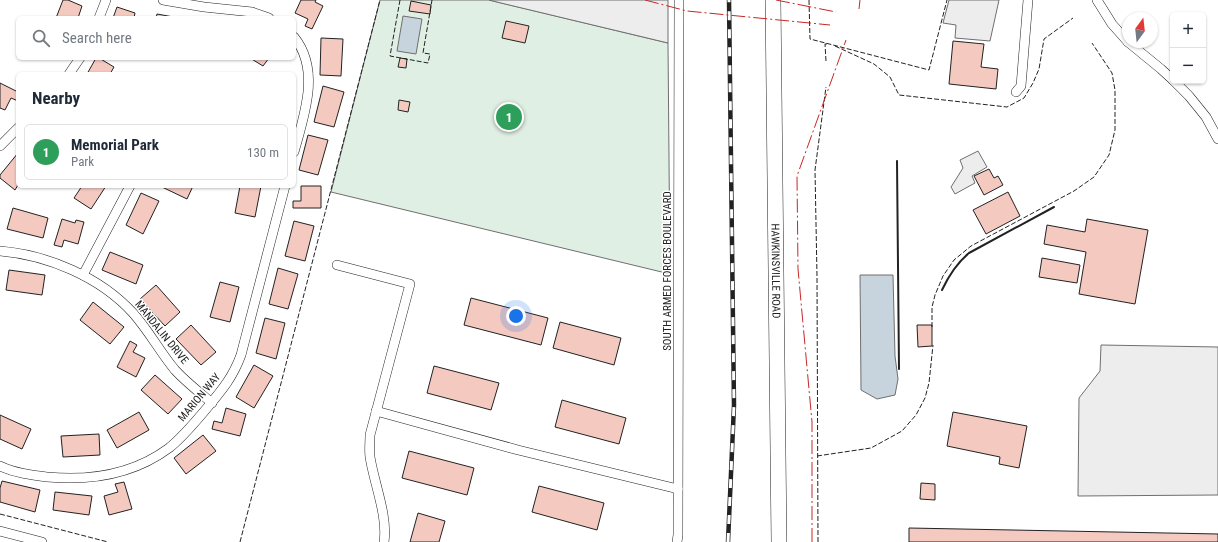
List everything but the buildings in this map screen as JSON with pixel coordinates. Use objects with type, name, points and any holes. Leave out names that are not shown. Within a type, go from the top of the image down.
[{"type":"main road","name":"HAWKINSVILLE ROAD","points":[[773,0],[779,542]]},
{"type":"street","points":[[100,16],[106,0]]},
{"type":"street","points":[[163,0],[204,7],[252,12],[263,16]]},
{"type":"street","name":"SOUTH ARMED FORCES BOULEVARD","points":[[677,542],[679,0]]},
{"type":"street","points":[[1016,92],[1021,86],[1028,0]]},
{"type":"street","points":[[1097,0],[1112,24],[1122,35]]},
{"type":"street","points":[[296,40],[303,51],[307,62],[309,85],[296,144]]},
{"type":"street","points":[[1135,48],[1170,78]]},
{"type":"street","points":[[70,72],[79,60]]},
{"type":"street","points":[[1176,84],[1189,96],[1206,117],[1218,140]]},
{"type":"street","points":[[0,146],[16,130]]},
{"type":"street","points":[[83,275],[129,188]]},
{"type":"street","name":"MARION WAY","points":[[0,466],[24,474],[58,478],[93,478],[116,473],[148,460],[169,448],[187,431],[231,379],[241,355],[284,188]]},
{"type":"street","name":"MANDALIN DRIVE","points":[[0,251],[25,254],[43,259],[83,275],[106,290],[125,305],[146,328],[176,370],[212,403]]},
{"type":"street","points":[[337,265],[410,284],[370,435],[370,455],[383,515],[385,533],[384,542]]},
{"type":"street","points":[[376,411],[518,450],[678,489]]},
{"type":"street","points":[[0,532],[42,542]]},
{"type":"green space","points":[[380,0],[489,0],[668,43],[670,274],[331,192]]},
{"type":"shaded area","points":[[489,0],[668,0],[668,43],[505,4]]},
{"type":"shaded area","points":[[949,0],[999,0],[990,41],[955,38],[956,25],[943,23]]},
{"type":"shaded area","points":[[403,16],[422,19],[416,54],[397,51]]},
{"type":"shaded area","points":[[978,151],[987,167],[972,176],[975,183],[955,194],[951,187],[963,168],[960,160]]},
{"type":"shaded area","points":[[860,275],[893,275],[895,356],[898,379],[895,395],[877,399],[861,390]]},
{"type":"shaded area","points":[[1101,345],[1218,347],[1218,495],[1078,496],[1079,398],[1100,371]]},
{"type":"railway","points":[[728,542],[734,405],[729,0]]},
{"type":"fence","points":[[240,542],[380,0]]},
{"type":"fence","points":[[400,0],[390,56],[428,63],[430,54],[423,53],[432,0]]},
{"type":"fence","points":[[809,0],[810,39],[929,70],[947,0]]},
{"type":"fence","points":[[835,46],[874,64],[890,77],[899,95],[1007,107],[1024,98],[1033,83],[1039,69],[1044,39],[1073,18]]},
{"type":"fence","points":[[932,327],[932,307],[935,295],[943,276],[954,260],[971,246],[1074,191],[1094,177],[1109,155],[1115,130],[1115,90],[1112,73],[1092,43]]},
{"type":"fence","points":[[826,61],[825,44],[827,44]]},
{"type":"fence","points":[[818,542],[815,170],[826,87]]},
{"type":"fence","points":[[817,456],[871,448],[902,431],[916,415],[925,398],[929,383],[933,345]]},
{"type":"fence","points":[[0,514],[108,542]]},
{"type":"wall","points":[[897,161],[899,369]]},
{"type":"wall","points":[[942,290],[947,279],[969,253],[1054,207]]},
{"type":"power","points":[[645,0],[687,11],[830,25]]},
{"type":"power","points":[[776,0],[836,12]]},
{"type":"power","points":[[859,9],[860,0]]},
{"type":"power","points":[[812,542],[812,422],[798,269],[797,176],[846,40]]},
{"type":"place","name":"Memorial Park","points":[[509,117]]}]
